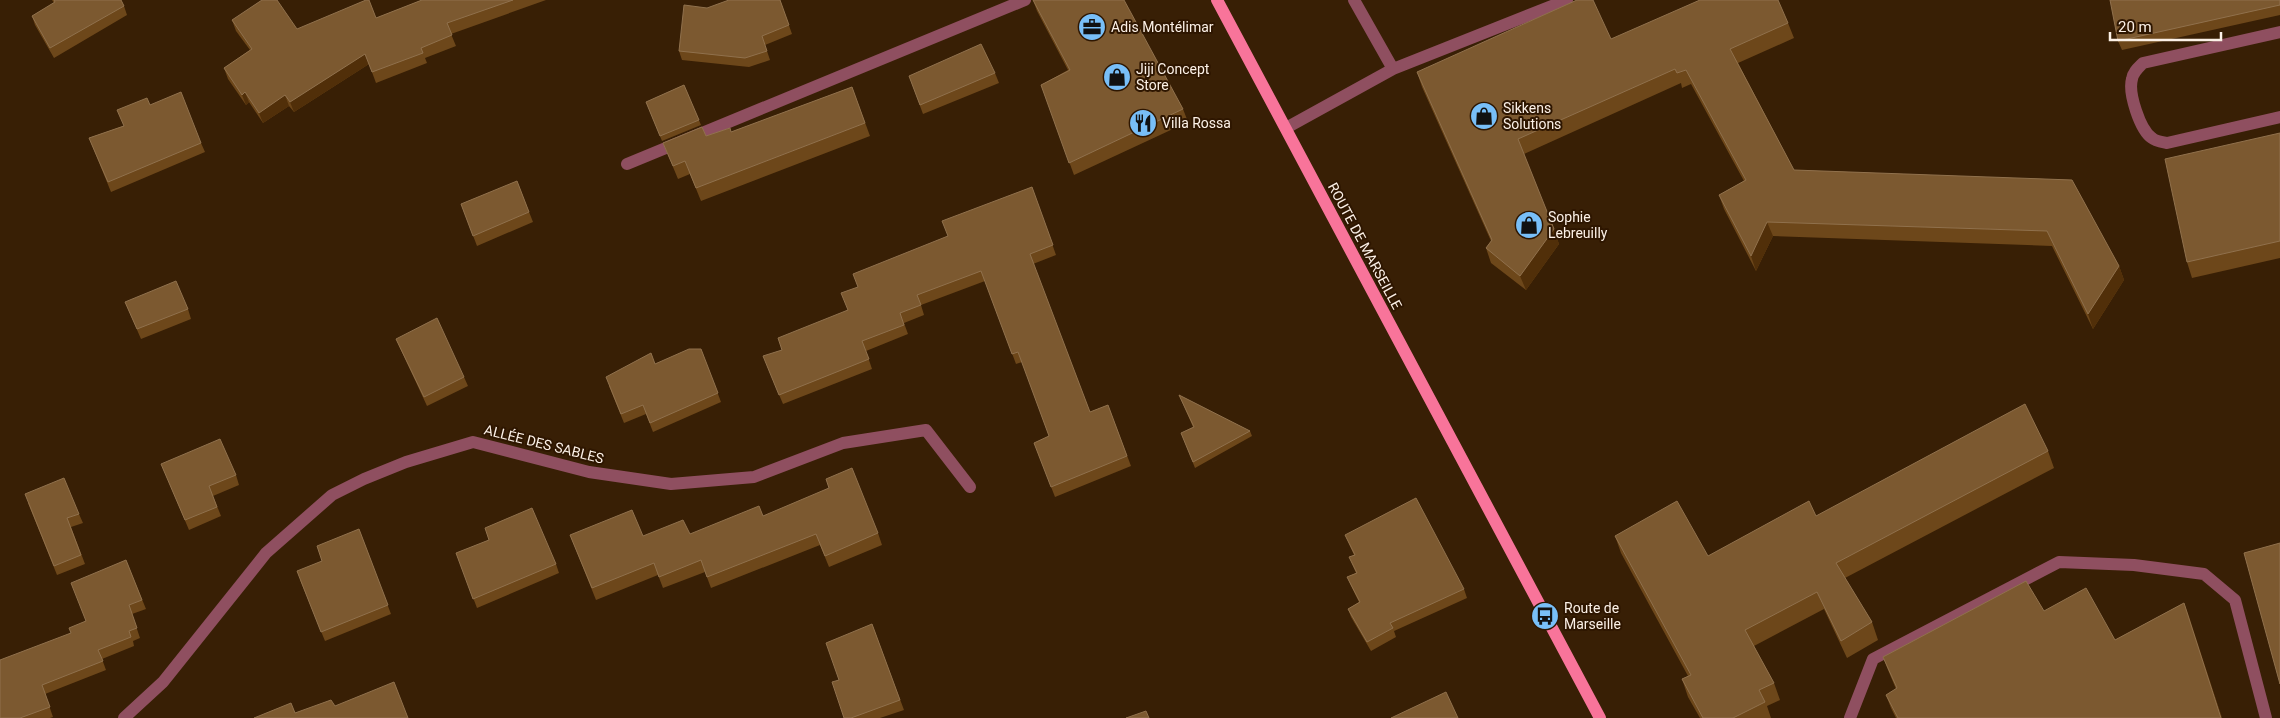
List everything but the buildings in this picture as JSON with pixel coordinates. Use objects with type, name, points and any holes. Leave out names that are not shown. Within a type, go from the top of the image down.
[{"type":"main road","name":"ROUTE DE MARSEILLE","points":[[1217,0],[1600,718]]},
{"type":"street","points":[[627,164],[1024,0]]},
{"type":"street","points":[[1354,0],[1393,69]]},
{"type":"street","points":[[1286,128],[1393,69],[1567,0]]},
{"type":"street","points":[[2280,32],[2143,63],[2136,69],[2131,81],[2135,107],[2142,126],[2152,139],[2167,143],[2280,117]]},
{"type":"street","name":"ALLÉE DES SABLES","points":[[124,718],[163,682],[266,553],[332,495],[364,479],[406,462],[473,442],[589,472],[671,484],[754,477],[843,443],[926,430],[970,488]]},
{"type":"street","points":[[1850,718],[1873,659],[2059,562],[2134,565],[2204,574],[2235,600],[2266,718]]},
{"type":"place","name":"Adis Montélimar","points":[[1092,27]]},
{"type":"place","name":"Jiji Concept Store","points":[[1117,77]]},
{"type":"place","name":"Sikkens Solutions","points":[[1484,116]]},
{"type":"place","name":"Villa Rossa","points":[[1143,123]]},
{"type":"place","name":"Sophie Lebreuilly","points":[[1529,225]]},
{"type":"place","name":"Route de Marseille","points":[[1545,616]]}]
